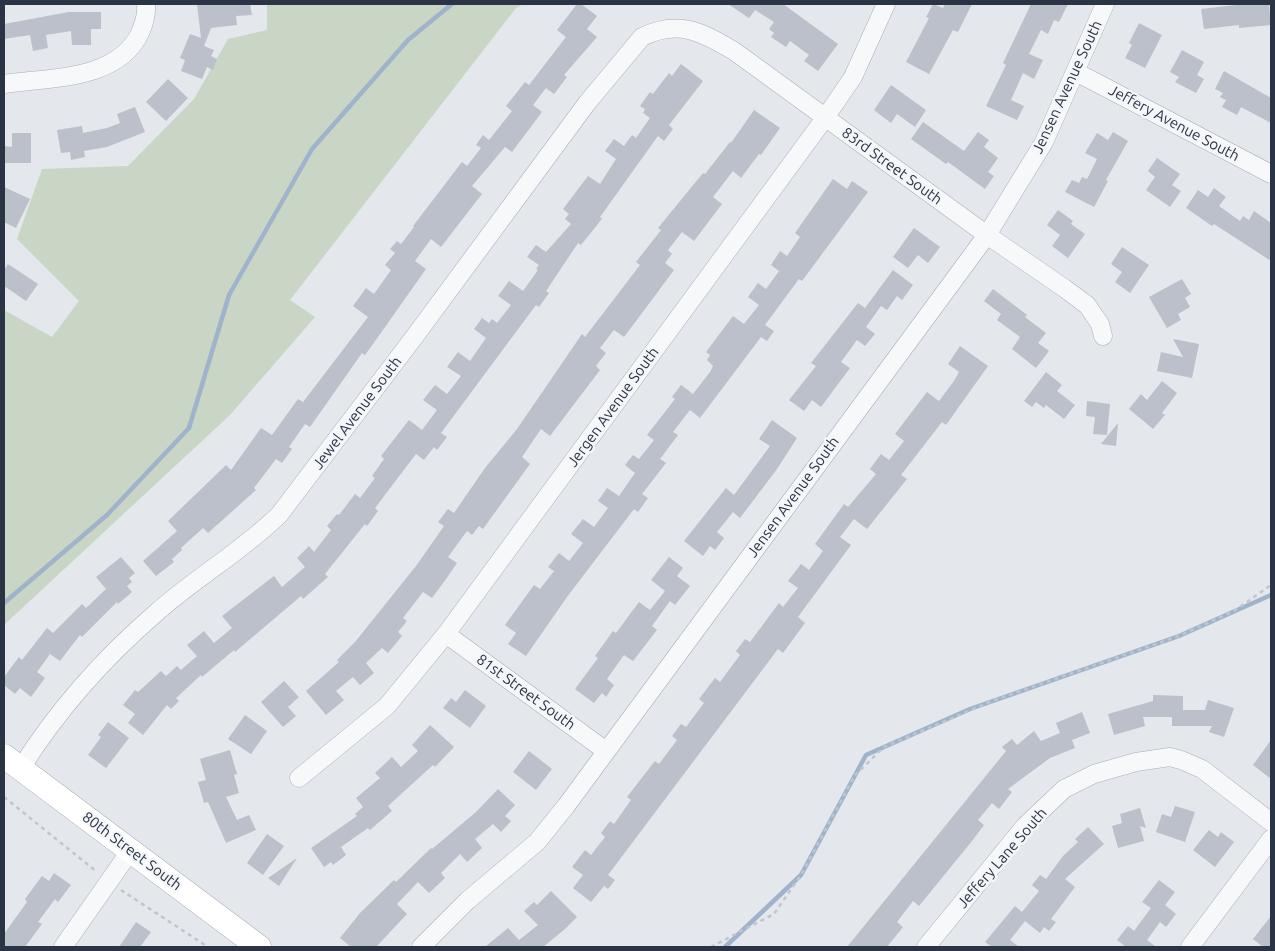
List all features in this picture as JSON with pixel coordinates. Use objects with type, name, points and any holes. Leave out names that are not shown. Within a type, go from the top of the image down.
[{"type":"main road","name":"80th Street South","points":[[12,762],[259,947]]},
{"type":"street","points":[[4,84],[97,71],[118,60],[137,40],[144,26],[146,4]]},
{"type":"street","name":"Jergen Avenue South","points":[[299,778],[387,706],[446,634],[826,118],[853,78],[886,4]]},
{"type":"street","name":"Jensen Avenue South","points":[[421,947],[466,901],[537,842],[987,235],[1044,142],[1105,4]]},
{"type":"street","name":"83rd Street South","points":[[660,30],[675,27],[701,32],[734,51],[987,235],[1087,305],[1100,324],[1103,336]]},
{"type":"street","name":"Jewel Avenue South","points":[[12,762],[35,744],[93,674],[157,612],[253,540],[279,516],[587,103],[642,36],[660,30]]},
{"type":"street","name":"Jeffery Avenue South","points":[[1076,72],[1271,174]]},
{"type":"street","name":"81st Street South","points":[[446,634],[606,751]]},
{"type":"street","name":"Jeffery Lane South","points":[[926,947],[1026,826],[1064,789],[1094,774],[1136,762],[1170,757],[1202,769],[1271,822]]},
{"type":"street","points":[[1190,947],[1271,839]]},
{"type":"street","points":[[63,947],[131,850]]},
{"type":"path","points":[[711,947],[774,914],[801,875],[855,775],[884,747],[992,701],[1179,636],[1234,611],[1271,585]]},
{"type":"path","points":[[4,796],[109,882],[208,947]]},
{"type":"green space","points":[[267,4],[523,4],[516,8],[290,300],[315,317],[230,415],[4,625],[4,310],[52,337],[79,301],[17,239],[42,169],[128,166],[194,99],[228,39],[267,30]]},
{"type":"building","points":[[197,4],[250,4],[252,15],[236,16],[237,25],[211,28],[204,46],[214,50],[211,56],[217,59],[213,70],[207,67],[202,79],[181,71],[185,60],[180,58],[190,34],[201,38]]},
{"type":"building","points":[[577,4],[581,4],[597,16],[587,29],[597,37],[564,75],[567,77],[554,94],[546,88],[533,105],[542,112],[512,152],[505,147],[472,186],[482,194],[441,247],[431,239],[415,261],[426,269],[365,355],[362,353],[310,427],[305,424],[289,447],[292,449],[282,463],[276,459],[254,488],[256,490],[208,533],[203,528],[181,548],[182,550],[172,559],[174,562],[156,576],[143,561],[177,531],[168,521],[226,465],[231,470],[261,428],[272,435],[298,399],[303,402],[368,317],[353,306],[366,288],[374,294],[391,270],[385,265],[395,253],[390,249],[397,241],[401,244],[462,162],[467,166],[481,148],[476,145],[483,135],[489,140],[512,111],[506,106],[525,82],[529,85],[566,37],[557,30]]},
{"type":"building","points":[[728,4],[783,4],[838,44],[818,71],[804,61],[809,55],[790,41],[786,47],[771,37],[774,33],[769,29],[774,22],[755,10],[749,18]]},
{"type":"building","points":[[933,4],[943,8],[945,4],[972,4],[958,32],[953,30],[929,74],[906,62],[929,18],[926,17]]},
{"type":"building","points":[[1031,4],[1068,4],[1059,22],[1054,20],[1048,34],[1041,30],[1029,54],[1043,60],[1034,79],[1023,73],[1011,100],[1024,106],[1017,120],[986,106],[1006,65],[1003,63]]},
{"type":"building","points":[[1245,4],[1269,4],[1271,25],[1239,28],[1239,25],[1204,29],[1201,9]]},
{"type":"building","points":[[69,12],[101,12],[101,29],[91,29],[91,45],[72,45],[71,31],[46,35],[48,48],[33,51],[30,35],[4,39],[4,24]]},
{"type":"building","points":[[1139,23],[1162,35],[1145,68],[1125,58],[1132,45],[1129,43]]},
{"type":"building","points":[[1182,50],[1204,62],[1197,75],[1204,79],[1196,93],[1175,82],[1179,77],[1170,72]]},
{"type":"building","points":[[681,64],[703,81],[669,125],[673,129],[664,141],[658,136],[600,217],[602,219],[581,245],[578,243],[546,291],[549,293],[539,307],[536,305],[441,433],[447,437],[437,450],[434,447],[424,460],[416,454],[375,508],[378,511],[367,526],[365,524],[325,574],[328,577],[303,599],[301,596],[235,652],[234,650],[202,677],[201,675],[176,698],[179,701],[171,709],[167,705],[143,735],[128,723],[135,714],[123,705],[135,690],[138,692],[161,671],[166,676],[177,666],[181,670],[197,656],[187,645],[204,631],[214,643],[232,628],[222,616],[274,576],[282,587],[305,567],[297,558],[309,546],[314,552],[331,530],[327,526],[337,514],[339,515],[355,494],[360,498],[375,478],[372,476],[384,459],[381,456],[409,420],[422,430],[437,410],[423,400],[435,385],[447,394],[461,376],[447,367],[458,352],[470,361],[486,338],[474,329],[482,318],[489,323],[492,319],[497,323],[511,305],[498,296],[509,281],[523,291],[538,270],[536,269],[539,265],[527,257],[536,245],[546,252],[571,224],[565,219],[569,214],[563,209],[588,176],[600,184],[616,159],[605,151],[614,139],[624,146],[632,135],[636,138],[650,118],[643,113],[645,109],[640,106],[650,92],[653,94],[669,73],[672,76]]},
{"type":"building","points":[[1224,71],[1271,98],[1271,123],[1241,107],[1237,115],[1222,107],[1226,100],[1220,97],[1223,93],[1215,89]]},
{"type":"building","points":[[168,79],[188,98],[166,121],[146,102]]},
{"type":"building","points":[[891,85],[926,110],[915,127],[897,114],[891,123],[874,110]]},
{"type":"building","points":[[135,107],[145,132],[107,147],[84,151],[85,157],[71,160],[70,152],[61,153],[57,130],[82,126],[83,133],[107,128],[120,123],[117,114]]},
{"type":"building","points":[[754,110],[780,128],[761,155],[759,154],[741,178],[733,171],[713,197],[722,204],[694,241],[682,232],[668,250],[672,254],[665,263],[674,270],[624,337],[614,330],[600,348],[606,353],[596,366],[600,370],[550,436],[541,429],[522,457],[530,464],[483,529],[479,526],[472,535],[467,531],[448,557],[457,563],[446,579],[432,598],[423,592],[403,618],[407,621],[398,632],[402,636],[388,653],[382,648],[366,663],[374,673],[360,685],[353,677],[336,691],[344,700],[326,715],[306,691],[339,662],[337,660],[355,642],[416,566],[444,526],[438,522],[448,509],[454,513],[485,468],[517,429],[582,334],[585,337],[640,265],[636,262],[661,230],[658,228],[703,173],[705,174],[731,143]]},
{"type":"building","points":[[923,122],[964,151],[978,132],[989,140],[984,147],[998,158],[988,172],[994,176],[985,189],[948,162],[946,164],[911,139]]},
{"type":"building","points":[[1113,132],[1128,141],[1106,180],[1108,181],[1094,207],[1065,192],[1072,180],[1079,183],[1082,177],[1087,179],[1097,159],[1085,153],[1097,133],[1108,140]]},
{"type":"building","points":[[12,133],[31,133],[31,163],[4,163],[4,146],[12,147]]},
{"type":"building","points":[[1157,158],[1180,174],[1172,185],[1181,191],[1170,207],[1146,190],[1155,177],[1148,171]]},
{"type":"building","points":[[833,179],[847,189],[852,181],[868,192],[802,281],[799,279],[765,325],[774,331],[767,341],[761,337],[700,418],[690,410],[673,432],[678,435],[660,459],[666,463],[642,494],[648,498],[638,512],[634,509],[567,597],[526,656],[508,644],[516,633],[505,625],[534,585],[540,589],[554,571],[548,567],[559,553],[569,561],[583,543],[571,534],[583,519],[594,527],[608,508],[598,501],[607,488],[619,496],[635,473],[625,465],[633,455],[639,459],[654,440],[647,435],[675,399],[672,397],[681,385],[693,394],[710,372],[713,366],[707,360],[710,355],[706,352],[733,316],[744,324],[759,305],[748,297],[758,283],[766,289],[779,271],[771,265],[780,251],[787,256],[800,237],[795,233]]},
{"type":"building","points":[[4,187],[30,199],[16,228],[4,222]]},
{"type":"building","points":[[1214,188],[1226,197],[1219,206],[1240,221],[1243,216],[1249,220],[1254,211],[1271,223],[1271,261],[1214,224],[1212,226],[1186,208],[1198,190],[1208,197]]},
{"type":"building","points":[[1058,210],[1073,221],[1071,224],[1085,234],[1068,258],[1052,246],[1060,235],[1047,225]]},
{"type":"building","points":[[914,228],[940,247],[928,263],[918,255],[908,268],[893,257]]},
{"type":"building","points":[[1122,247],[1149,265],[1130,293],[1115,282],[1122,272],[1111,264]]},
{"type":"building","points":[[8,264],[38,284],[26,301],[4,286],[4,270]]},
{"type":"building","points":[[893,270],[913,285],[902,300],[897,296],[887,310],[881,306],[866,327],[875,334],[865,346],[857,340],[841,362],[850,368],[821,407],[812,400],[804,411],[789,400],[816,366],[811,363],[858,303],[865,308]]},
{"type":"building","points":[[1182,279],[1191,294],[1185,298],[1190,307],[1178,314],[1181,320],[1167,328],[1149,297]]},
{"type":"building","points":[[993,289],[1027,315],[1025,317],[1046,333],[1038,343],[1049,351],[1036,368],[1012,349],[1020,337],[997,320],[1001,314],[984,301]]},
{"type":"building","points":[[1173,339],[1199,344],[1192,378],[1157,371],[1161,352],[1183,357]]},
{"type":"building","points":[[960,346],[988,366],[946,425],[942,422],[901,475],[907,479],[867,529],[854,519],[840,537],[851,545],[798,617],[805,623],[783,653],[778,649],[608,875],[615,880],[608,889],[604,886],[591,902],[573,888],[583,875],[572,867],[585,850],[591,855],[605,837],[601,833],[610,821],[614,824],[631,800],[627,797],[655,761],[659,764],[677,740],[672,736],[681,724],[686,727],[704,703],[699,699],[715,678],[720,682],[740,655],[736,651],[745,639],[750,642],[779,603],[783,607],[798,588],[788,581],[801,564],[809,570],[823,551],[815,544],[844,504],[848,507],[876,474],[870,469],[881,454],[889,460],[904,441],[895,434],[927,392],[939,401],[954,381],[959,372],[948,364]]},
{"type":"building","points":[[1046,372],[1062,385],[1057,391],[1075,405],[1064,419],[1046,405],[1044,408],[1036,402],[1032,407],[1024,401]]},
{"type":"building","points":[[1162,381],[1177,393],[1162,413],[1165,415],[1153,429],[1129,409],[1141,394],[1147,400]]},
{"type":"building","points":[[1087,401],[1110,404],[1107,435],[1093,434],[1095,417],[1086,416]]},
{"type":"building","points":[[772,420],[797,438],[777,469],[740,518],[733,512],[717,532],[724,538],[715,550],[710,546],[703,556],[684,541],[726,488],[734,495],[770,446],[759,439]]},
{"type":"building","points":[[1118,423],[1116,446],[1101,444]]},
{"type":"building","points":[[121,557],[135,573],[129,578],[132,582],[127,586],[132,592],[118,604],[117,602],[82,637],[80,635],[60,661],[50,654],[37,672],[45,678],[31,697],[20,688],[15,694],[4,685],[4,677],[19,657],[22,660],[47,628],[53,633],[82,604],[86,608],[106,589],[96,577]]},
{"type":"building","points":[[669,557],[683,568],[677,576],[690,586],[675,605],[670,601],[652,626],[657,630],[633,661],[624,655],[607,679],[614,685],[606,697],[602,693],[594,703],[575,689],[598,658],[595,656],[613,631],[616,633],[639,602],[650,610],[665,591],[651,580]]},
{"type":"building","points":[[284,681],[299,697],[288,707],[296,716],[283,727],[261,702]]},
{"type":"building","points":[[465,690],[486,706],[470,728],[443,708],[451,698],[456,702]]},
{"type":"building","points":[[1153,695],[1183,696],[1183,710],[1205,710],[1208,700],[1234,708],[1224,737],[1209,732],[1212,726],[1172,726],[1172,717],[1143,717],[1145,726],[1114,735],[1108,714],[1153,701]]},
{"type":"building","points":[[1082,712],[1090,733],[1072,740],[1075,748],[1050,758],[1008,789],[1012,792],[999,809],[992,803],[978,820],[984,825],[972,841],[919,906],[913,901],[897,922],[903,927],[887,947],[847,947],[1006,751],[1002,747],[1012,739],[1017,745],[1034,731],[1041,741],[1060,733],[1056,723]]},
{"type":"building","points":[[245,715],[267,731],[251,754],[228,739]]},
{"type":"building","points":[[108,722],[129,738],[106,768],[88,755],[101,737],[98,735]]},
{"type":"building","points":[[430,725],[454,747],[435,767],[433,765],[388,806],[392,811],[370,830],[368,828],[341,847],[346,855],[333,865],[331,862],[324,867],[311,848],[357,816],[355,814],[363,807],[356,798],[380,778],[375,773],[392,757],[401,767],[418,751],[412,745]]},
{"type":"building","points":[[1271,740],[1271,779],[1253,765]]},
{"type":"building","points":[[230,750],[237,774],[234,775],[239,793],[226,797],[237,820],[249,815],[256,830],[226,843],[208,802],[204,803],[198,782],[206,780],[200,759]]},
{"type":"building","points":[[529,751],[552,769],[536,790],[513,772]]},
{"type":"building","points":[[498,789],[515,805],[505,816],[511,821],[501,832],[493,824],[475,839],[482,848],[467,862],[460,854],[441,873],[445,878],[429,893],[418,882],[397,904],[407,914],[376,947],[351,947],[340,938],[360,913],[394,880],[396,882],[431,848],[476,812]]},
{"type":"building","points":[[1175,806],[1195,812],[1185,842],[1156,832],[1162,814],[1171,817]]},
{"type":"building","points":[[1140,808],[1146,828],[1140,826],[1144,841],[1118,848],[1112,826],[1122,823],[1120,814]]},
{"type":"building","points":[[1088,827],[1104,844],[1065,879],[1075,887],[1051,919],[1056,922],[1049,931],[1044,927],[1040,933],[1025,921],[1010,940],[1019,947],[992,947],[985,942],[1015,906],[1022,912],[1039,891],[1032,885],[1040,875],[1046,879],[1063,856],[1078,842],[1075,839]]},
{"type":"building","points":[[1209,830],[1218,837],[1221,832],[1234,842],[1215,867],[1193,850]]},
{"type":"building","points":[[267,834],[284,846],[263,875],[247,863]]},
{"type":"building","points":[[297,858],[279,886],[268,878]]},
{"type":"building","points":[[54,873],[71,885],[58,902],[55,899],[38,922],[42,924],[25,947],[4,947],[4,934],[27,902],[25,899],[42,876],[49,881]]},
{"type":"building","points":[[1159,880],[1175,892],[1165,905],[1176,914],[1166,927],[1160,922],[1147,940],[1156,947],[1126,947],[1117,940],[1128,926],[1134,931],[1151,908],[1142,902]]},
{"type":"building","points":[[551,891],[577,917],[565,929],[543,947],[485,947],[508,928],[519,940],[538,925],[524,911],[534,902],[537,905]]},
{"type":"building","points":[[1271,916],[1271,947],[1263,947],[1253,939]]},
{"type":"building","points":[[136,922],[151,932],[140,947],[119,947]]},
{"type":"waterway","points":[[4,603],[107,515],[189,428],[229,295],[312,149],[408,40],[452,4]]},
{"type":"waterway","points":[[725,947],[801,875],[866,755],[970,709],[1179,636],[1271,595]]}]
